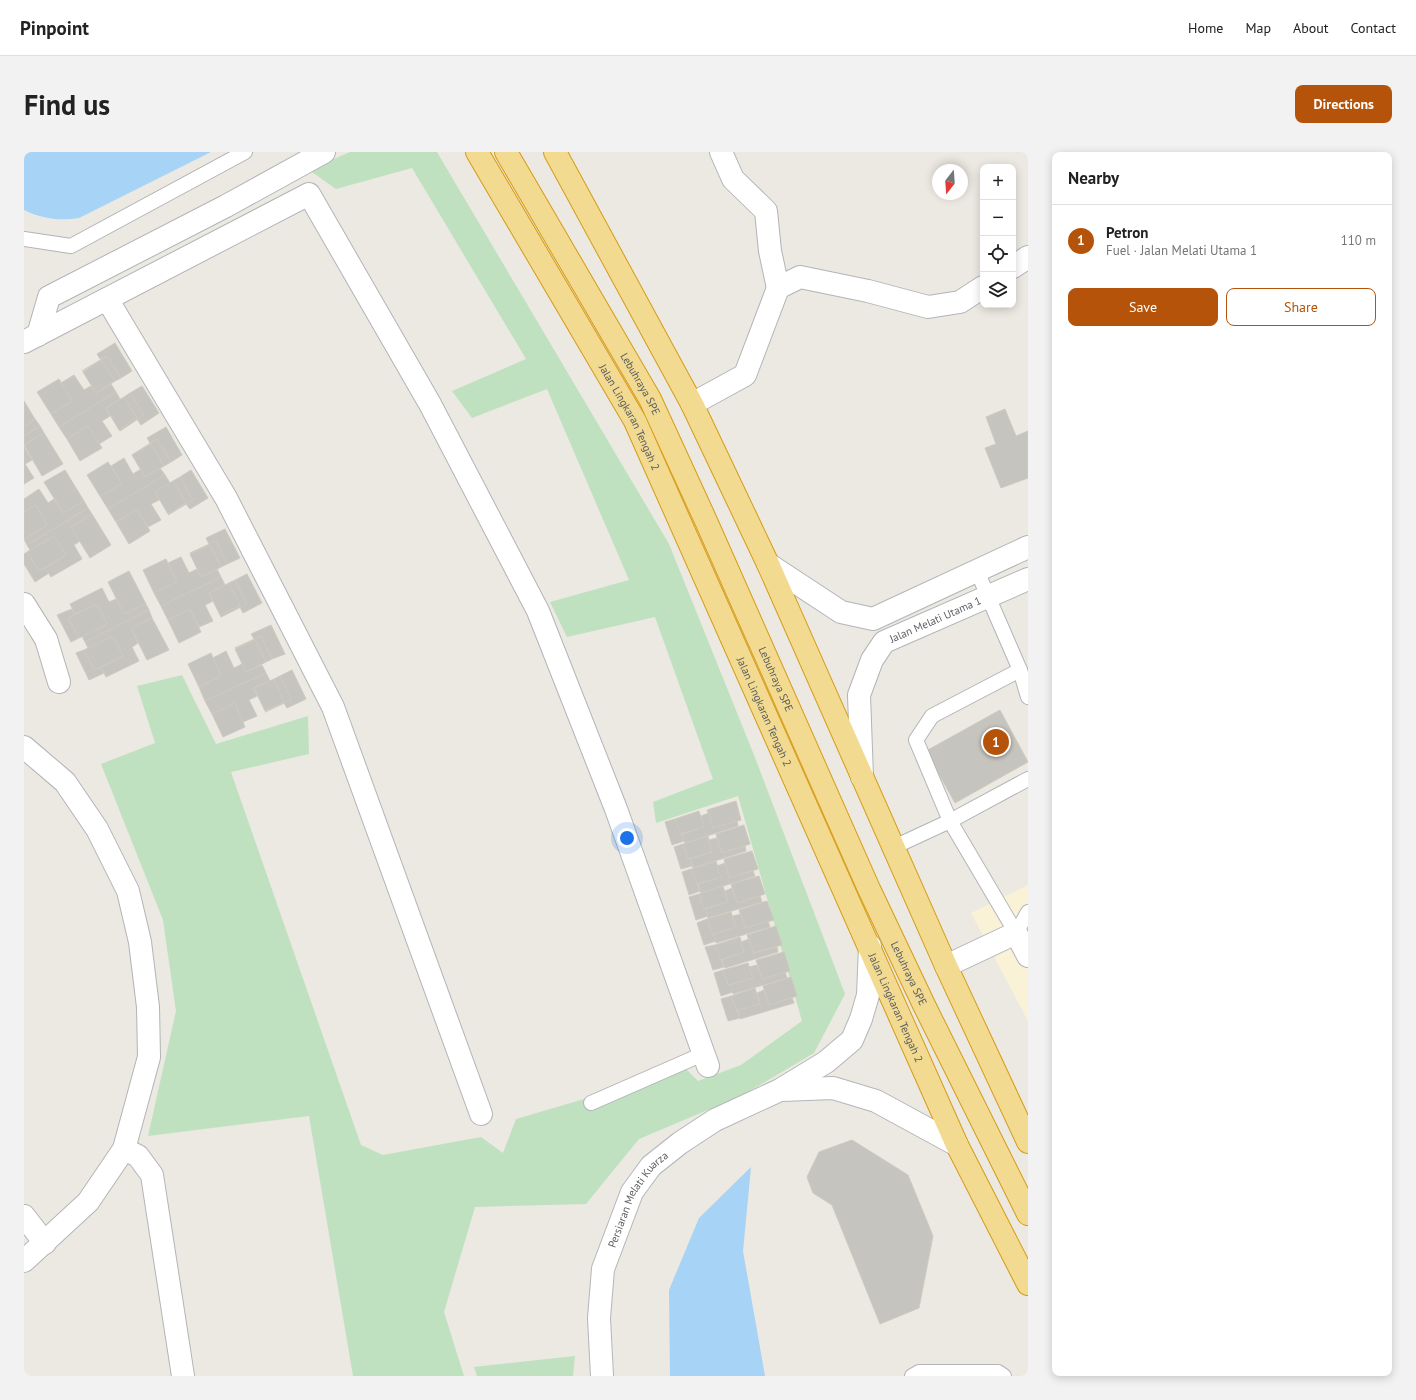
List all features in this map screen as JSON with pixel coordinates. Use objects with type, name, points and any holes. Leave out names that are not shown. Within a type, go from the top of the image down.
[{"type":"highway","name":"Jalan Lingkaran Tengah 2","points":[[477,152],[635,421],[870,946],[957,1145],[1028,1284]]},
{"type":"highway","name":"Lebuhraya SPE","points":[[506,152],[650,399],[706,521],[868,889],[1028,1214]]},
{"type":"highway","points":[[555,152],[692,404],[768,564],[946,966],[1028,1142]]},
{"type":"street","points":[[31,339],[50,297],[226,206],[324,152]]},
{"type":"street","points":[[692,404],[745,375],[778,288],[770,251],[766,211],[733,180],[721,152]]},
{"type":"street","points":[[31,339],[309,194],[430,404],[538,611],[616,809],[706,1060]]},
{"type":"street","points":[[1016,265],[1028,256]]},
{"type":"street","points":[[778,288],[800,276],[868,291],[928,307],[960,302],[980,289]]},
{"type":"street","points":[[107,299],[226,498],[333,707],[481,1114]]},
{"type":"street","points":[[768,564],[841,612],[872,619],[1028,547]]},
{"type":"street","name":"Jalan Melati Utama 1","points":[[862,777],[859,695],[872,660],[884,642],[1028,579]]},
{"type":"street","points":[[24,604],[46,639],[59,682]]},
{"type":"street","points":[[24,747],[66,782],[97,829],[128,891],[140,942],[148,1007],[149,1057],[124,1149],[88,1202],[46,1243],[24,1261]]},
{"type":"street","points":[[946,966],[1016,933],[1028,956]]},
{"type":"street","name":"Persiaran Melati Kuarza","points":[[602,1376],[599,1318],[603,1269],[632,1192],[651,1166],[680,1142],[715,1120],[780,1090],[826,1062],[852,1040],[861,1019],[868,995],[870,946]]},
{"type":"street","name":"Persiaran Melati Kuarza","points":[[780,1090],[833,1088],[876,1101],[957,1145]]},
{"type":"street","points":[[124,1149],[138,1156],[152,1175],[183,1376]]},
{"type":"street","points":[[24,1216],[46,1243]]},
{"type":"lane","points":[[24,239],[71,246],[245,152]]},
{"type":"lane","points":[[977,571],[1020,670],[1028,697]]},
{"type":"lane","points":[[1020,670],[932,716],[916,740],[950,821],[1016,933],[1028,912]]},
{"type":"lane","points":[[894,847],[950,821],[1028,779]]},
{"type":"lane","points":[[591,1104],[706,1060]]},
{"type":"lane","points":[[912,1376],[920,1372],[998,1372],[1004,1376]]},
{"type":"shaded area","points":[[1028,885],[1028,1021],[971,913]]},
{"type":"green space","points":[[350,152],[437,152],[669,544],[754,755],[845,994],[814,1053],[743,1095],[639,1139],[586,1204],[475,1207],[444,1312],[464,1376],[353,1376],[309,1116],[148,1136],[176,1011],[163,920],[101,764],[155,743],[137,686],[182,675],[216,744],[308,716],[309,754],[231,772],[361,1145],[383,1155],[481,1137],[503,1153],[516,1119],[686,1069],[698,1081],[741,1065],[802,1021],[738,796],[656,823],[653,802],[713,779],[655,617],[567,637],[550,602],[629,580],[547,389],[472,418],[452,391],[526,359],[412,168],[336,189],[309,170]]},
{"type":"green space","points":[[575,1356],[573,1376],[477,1376],[474,1367]]},
{"type":"water","points":[[24,152],[211,152],[79,218],[65,219],[44,217],[24,210]]},
{"type":"water","points":[[751,1167],[743,1251],[765,1376],[670,1376],[669,1290],[699,1218]]},
{"type":"building","points":[[115,343],[132,371],[121,378],[107,356],[100,359],[97,354]]},
{"type":"building","points":[[107,356],[121,378],[115,381],[101,360],[82,371]]},
{"type":"building","points":[[101,360],[115,381],[96,393],[83,372]]},
{"type":"building","points":[[74,375],[84,390],[91,386],[96,393],[111,384],[116,392],[59,427],[51,414],[72,401],[61,383]]},
{"type":"building","points":[[59,379],[72,401],[51,414],[37,392]]},
{"type":"building","points":[[142,386],[159,413],[141,425],[137,419],[144,415],[130,393]]},
{"type":"building","points":[[116,392],[120,399],[106,408],[110,416],[102,421],[112,436],[99,444],[88,426],[67,439],[59,427]]},
{"type":"building","points":[[130,393],[144,415],[120,431],[119,430],[137,418],[124,397]]},
{"type":"building","points":[[124,397],[137,418],[119,430],[106,408]]},
{"type":"building","points":[[24,401],[35,419],[24,427]]},
{"type":"building","points":[[1005,409],[1016,436],[1028,431],[1028,478],[1001,488],[985,448],[996,444],[986,417]]},
{"type":"building","points":[[35,419],[40,426],[24,436],[24,427]]},
{"type":"building","points":[[40,426],[44,433],[24,445],[24,436]]},
{"type":"building","points":[[88,426],[102,448],[80,461],[67,439]]},
{"type":"building","points":[[166,427],[182,455],[171,462],[157,439],[150,443],[147,438]]},
{"type":"building","points":[[44,433],[63,464],[42,476],[24,445]]},
{"type":"building","points":[[157,439],[171,462],[164,466],[151,444],[132,455]]},
{"type":"building","points":[[151,444],[164,466],[145,477],[132,455]]},
{"type":"building","points":[[24,447],[32,460],[25,464],[34,478],[24,484]]},
{"type":"building","points":[[124,458],[133,474],[141,469],[145,477],[160,468],[165,475],[108,509],[100,496],[122,484],[111,466]]},
{"type":"building","points":[[108,462],[122,484],[100,496],[87,475]]},
{"type":"building","points":[[65,470],[84,501],[63,513],[44,482]]},
{"type":"building","points":[[191,470],[208,498],[190,509],[186,504],[193,500],[180,477]]},
{"type":"building","points":[[165,475],[170,483],[155,492],[159,500],[151,504],[161,520],[148,527],[137,510],[116,522],[108,509]]},
{"type":"building","points":[[180,477],[193,500],[168,515],[186,503],[173,481]]},
{"type":"building","points":[[173,481],[186,503],[168,514],[155,492]]},
{"type":"building","points":[[39,489],[48,503],[54,499],[63,513],[84,501],[88,508],[27,545],[24,539],[47,525],[36,505],[24,512],[24,499]]},
{"type":"building","points":[[36,505],[47,525],[24,539],[24,512]]},
{"type":"building","points":[[88,508],[92,514],[71,527],[80,541],[74,545],[82,559],[51,577],[45,568],[66,555],[54,536],[30,550],[27,545]]},
{"type":"building","points":[[137,510],[150,531],[129,544],[116,522]]},
{"type":"building","points":[[92,514],[111,545],[90,558],[71,527]]},
{"type":"building","points":[[225,529],[240,558],[227,564],[216,541],[209,544],[206,538]]},
{"type":"building","points":[[54,536],[66,555],[39,571],[27,552]]},
{"type":"building","points":[[216,541],[227,564],[221,567],[210,545],[190,553]]},
{"type":"building","points":[[210,545],[221,567],[201,577],[190,554]]},
{"type":"building","points":[[27,552],[39,571],[45,568],[49,573],[35,582],[24,564],[24,554]]},
{"type":"building","points":[[181,557],[189,573],[197,569],[201,577],[217,569],[221,577],[161,606],[154,593],[177,582],[168,563]]},
{"type":"building","points":[[166,559],[177,582],[154,593],[143,570]]},
{"type":"building","points":[[129,571],[146,604],[124,614],[108,582]]},
{"type":"building","points":[[247,574],[262,603],[243,613],[240,607],[247,604],[235,580]]},
{"type":"building","points":[[221,577],[225,585],[209,593],[213,601],[205,605],[213,621],[199,627],[190,609],[168,620],[161,606]]},
{"type":"building","points":[[235,580],[247,604],[221,617],[220,615],[240,606],[229,583]]},
{"type":"building","points":[[229,583],[240,606],[220,615],[209,593]]},
{"type":"building","points":[[102,588],[109,602],[116,599],[124,614],[146,604],[149,610],[85,642],[82,636],[107,624],[97,604],[75,614],[70,604]]},
{"type":"building","points":[[97,604],[107,624],[79,638],[68,618]]},
{"type":"building","points":[[72,609],[75,614],[68,618],[79,638],[71,642],[57,615]]},
{"type":"building","points":[[190,609],[201,632],[179,643],[168,620]]},
{"type":"building","points":[[149,610],[152,618],[131,628],[138,643],[132,647],[139,661],[106,677],[101,667],[123,656],[113,636],[88,648],[85,642]]},
{"type":"building","points":[[152,618],[169,650],[147,660],[131,628]]},
{"type":"building","points":[[271,625],[285,654],[272,659],[261,636],[254,639],[251,634]]},
{"type":"building","points":[[113,636],[123,656],[94,670],[84,650]]},
{"type":"building","points":[[261,636],[272,659],[266,662],[255,640],[235,648]]},
{"type":"building","points":[[255,640],[266,662],[246,672],[235,649]]},
{"type":"building","points":[[84,650],[94,670],[101,667],[104,673],[89,680],[76,653]]},
{"type":"building","points":[[226,651],[234,668],[242,664],[246,672],[262,665],[266,673],[205,701],[199,687],[221,676],[213,658]]},
{"type":"building","points":[[211,653],[221,676],[199,687],[188,664]]},
{"type":"building","points":[[292,670],[306,699],[287,708],[284,703],[291,700],[280,676]]},
{"type":"building","points":[[266,673],[270,681],[254,688],[257,696],[249,700],[257,716],[243,722],[235,703],[212,714],[205,701]]},
{"type":"building","points":[[280,676],[291,700],[265,712],[284,702],[274,679]]},
{"type":"building","points":[[274,679],[284,702],[265,711],[254,688]]},
{"type":"building","points":[[235,703],[245,727],[223,737],[212,714]]},
{"type":"building","points":[[1000,710],[1028,762],[955,803],[926,751]]},
{"type":"building","points":[[736,801],[741,820],[713,828],[707,810]]},
{"type":"building","points":[[699,811],[704,827],[680,834],[675,819]]},
{"type":"building","points":[[709,813],[713,828],[737,821],[738,826],[685,843],[682,834],[704,827],[701,816]]},
{"type":"building","points":[[675,819],[684,841],[672,845],[665,822]]},
{"type":"building","points":[[744,825],[750,844],[722,853],[716,834]]},
{"type":"building","points":[[708,836],[712,852],[688,859],[683,844]]},
{"type":"building","points":[[717,838],[722,853],[745,846],[746,851],[693,868],[690,859],[712,852],[709,840]]},
{"type":"building","points":[[683,844],[692,866],[681,869],[674,847]]},
{"type":"building","points":[[752,851],[758,869],[729,878],[724,859]]},
{"type":"building","points":[[716,861],[721,877],[696,884],[691,869]]},
{"type":"building","points":[[725,863],[729,878],[753,871],[755,876],[701,893],[698,884],[721,877],[717,866]]},
{"type":"building","points":[[691,869],[700,891],[689,895],[682,872]]},
{"type":"building","points":[[759,876],[765,894],[737,903],[731,884]]},
{"type":"building","points":[[723,886],[728,902],[703,909],[699,894]]},
{"type":"building","points":[[732,888],[737,903],[760,896],[762,902],[708,918],[706,909],[728,902],[725,891]]},
{"type":"building","points":[[699,894],[703,909],[706,909],[708,916],[696,920],[689,897]]},
{"type":"building","points":[[767,901],[774,920],[745,928],[739,910]]},
{"type":"building","points":[[731,912],[736,927],[712,935],[707,919]]},
{"type":"building","points":[[741,914],[745,928],[768,921],[770,927],[716,943],[714,934],[736,927],[733,916]]},
{"type":"building","points":[[707,919],[716,941],[704,945],[697,923]]},
{"type":"building","points":[[776,926],[782,945],[753,953],[747,935]]},
{"type":"building","points":[[740,937],[744,952],[720,960],[715,945]]},
{"type":"building","points":[[749,939],[753,953],[777,947],[778,952],[725,968],[722,960],[744,952],[741,942]]},
{"type":"building","points":[[715,945],[724,967],[713,970],[705,947]]},
{"type":"building","points":[[784,952],[790,971],[762,979],[756,960]]},
{"type":"building","points":[[748,963],[753,978],[728,985],[723,970]]},
{"type":"building","points":[[757,965],[762,979],[785,972],[787,978],[733,994],[730,985],[753,978],[749,967]]},
{"type":"building","points":[[723,970],[728,985],[730,985],[733,992],[721,996],[714,973]]},
{"type":"building","points":[[791,977],[797,996],[769,1005],[763,986]]},
{"type":"building","points":[[755,988],[760,1004],[736,1011],[731,996]]},
{"type":"building","points":[[764,990],[769,1005],[792,998],[794,1003],[740,1019],[738,1010],[760,1004],[757,993]]},
{"type":"building","points":[[731,996],[740,1018],[728,1021],[721,999]]},
{"type":"building","points":[[852,1140],[908,1175],[933,1236],[919,1308],[880,1324],[832,1205],[813,1193],[807,1177],[819,1152]]},
{"type":"place","name":"Petron","points":[[996,742]]}]
